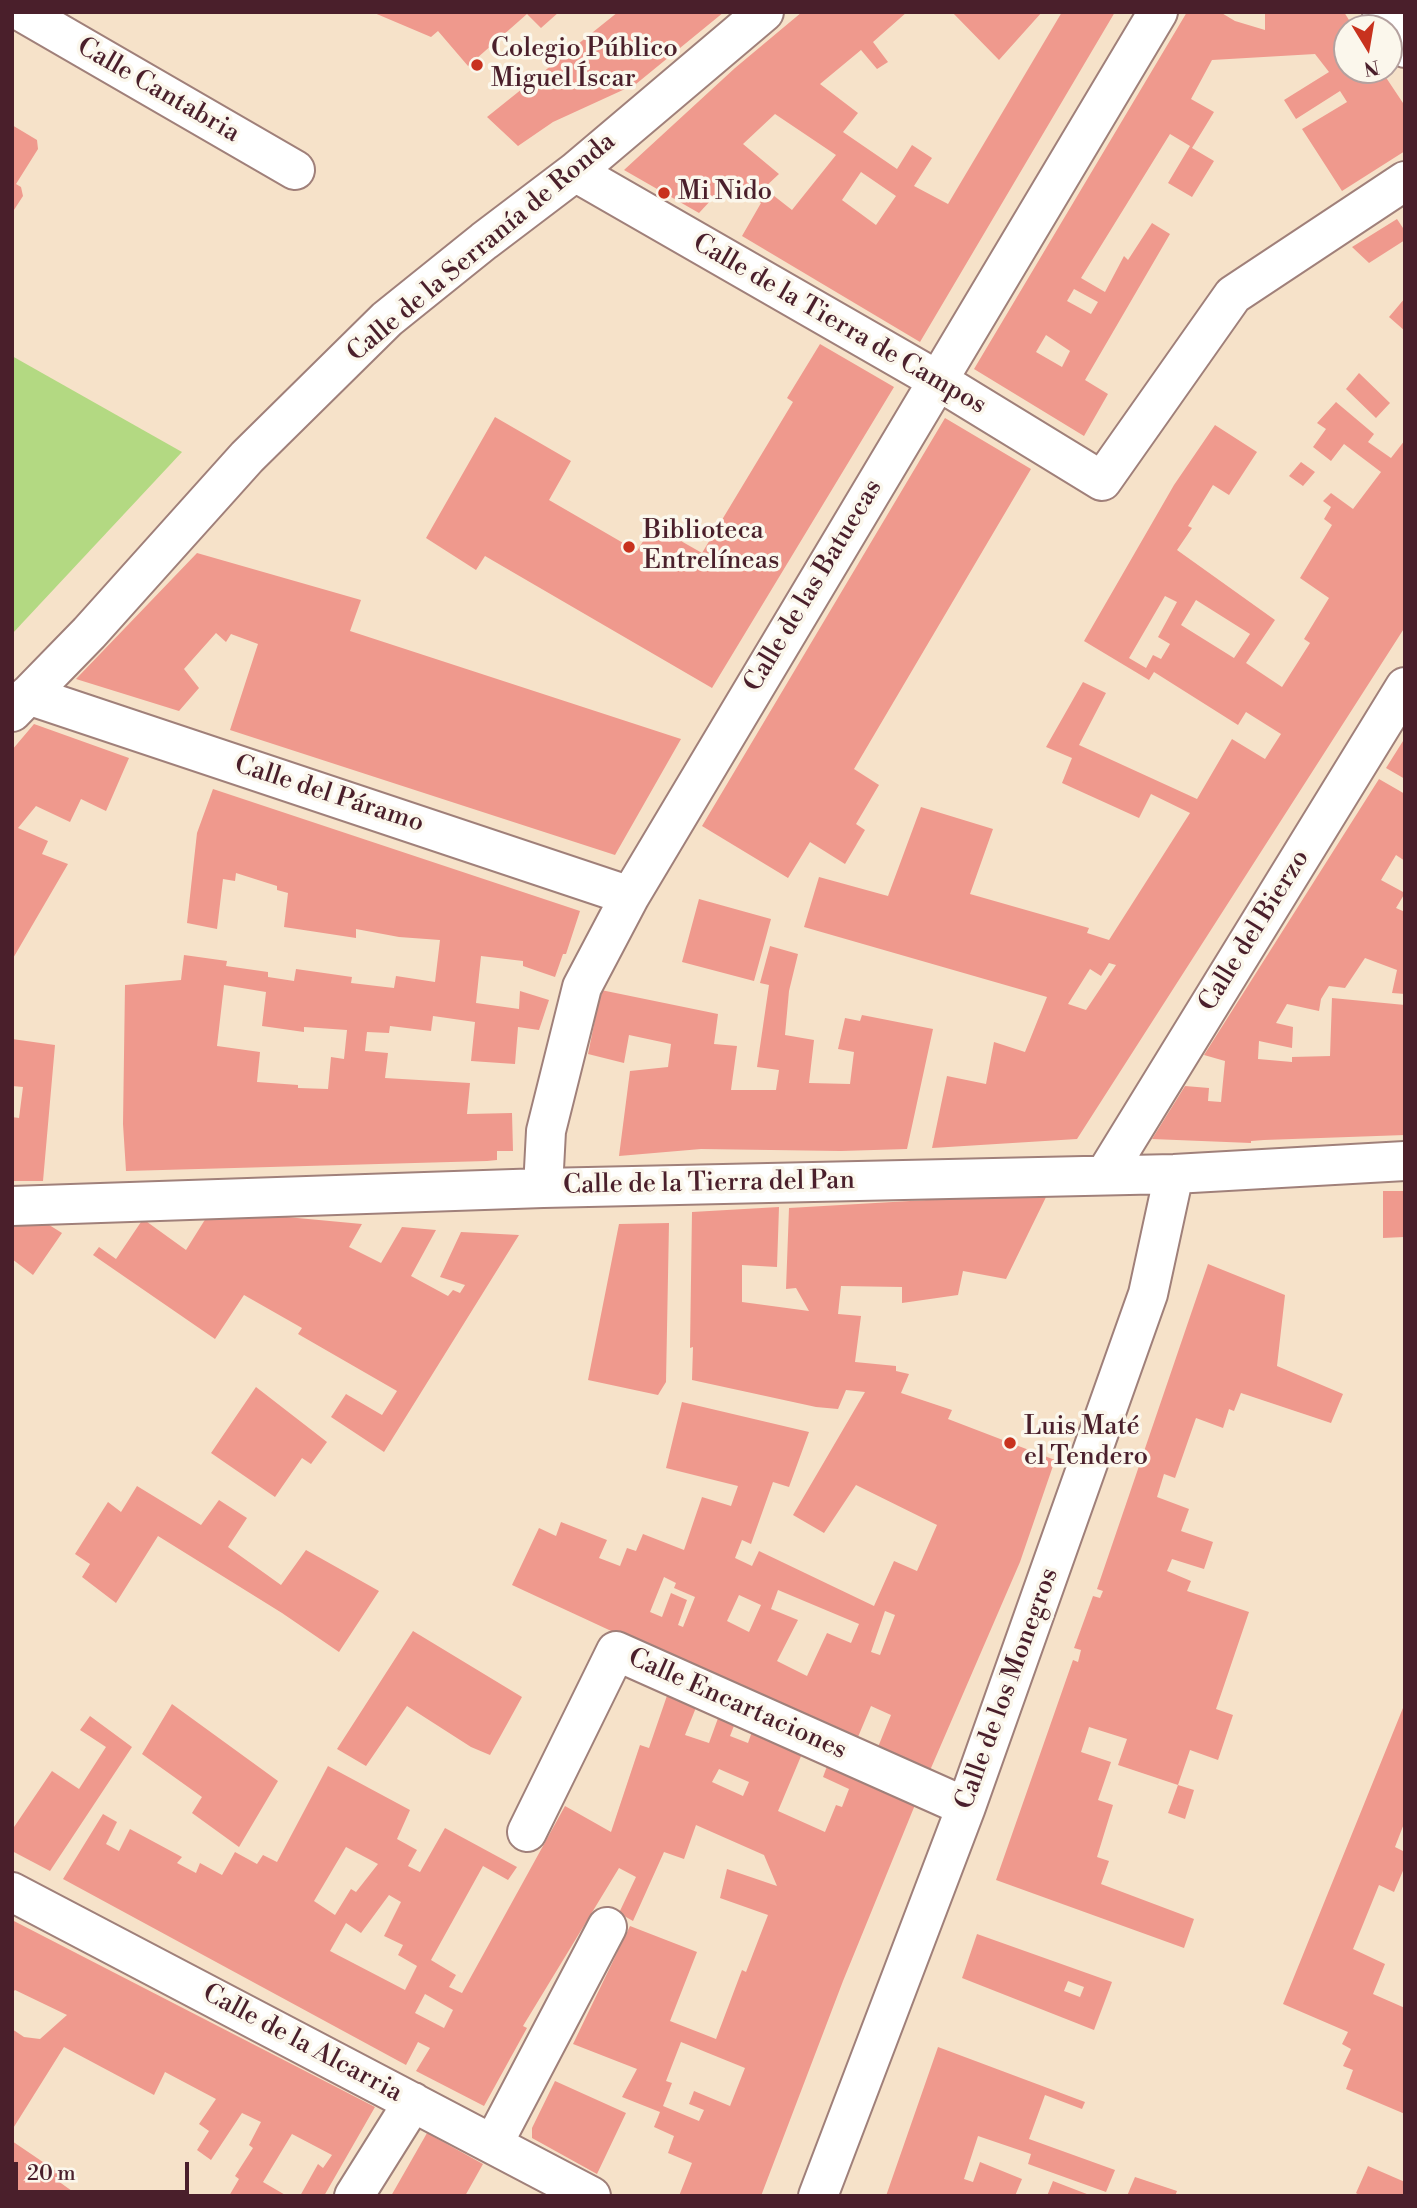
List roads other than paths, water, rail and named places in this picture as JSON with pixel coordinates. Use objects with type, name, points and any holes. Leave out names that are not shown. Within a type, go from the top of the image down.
[{"type":"street","name":"Calle Cantabria","points":[[22,12],[295,170]]},
{"type":"street","name":"Calle de la Serranía de Ronda","points":[[20,704],[89,633],[247,457],[387,319],[575,172],[764,12]]},
{"type":"street","name":"Calle de las Batuecas","points":[[543,1188],[546,1131],[582,987],[630,896],[1158,12]]},
{"type":"street","points":[[1382,12],[1405,48]]},
{"type":"street","name":"Calle de la Tierra de Campos","points":[[575,172],[937,380],[1102,481],[1233,295],[1405,181]]},
{"type":"street","name":"Calle del Bierzo","points":[[1105,1175],[1405,687]]},
{"type":"street","name":"Calle del Páramo","points":[[20,704],[630,896]]},
{"type":"street","name":"Calle de la Tierra del Pan","points":[[12,1206],[543,1188],[1174,1174],[1405,1161]]},
{"type":"street","name":"Calle de los Monegros","points":[[818,2196],[966,1807],[1148,1294],[1174,1174]]},
{"type":"street","name":"Calle Encartaciones","points":[[527,1832],[617,1651],[966,1807]]},
{"type":"street","name":"Calle de la Alcarria","points":[[12,1892],[591,2196]]},
{"type":"street","points":[[493,2144],[607,1927]]},
{"type":"street","points":[[354,2196],[413,2102]]},
{"type":"place","name":"Colegio Público Miguel Íscar","points":[[477,65]]},
{"type":"place","name":"Mi Nido","points":[[664,193]]},
{"type":"place","name":"Biblioteca Entrelíneas","points":[[629,547]]},
{"type":"place","name":"Luis Maté el Tendero","points":[[1010,1443]]}]
